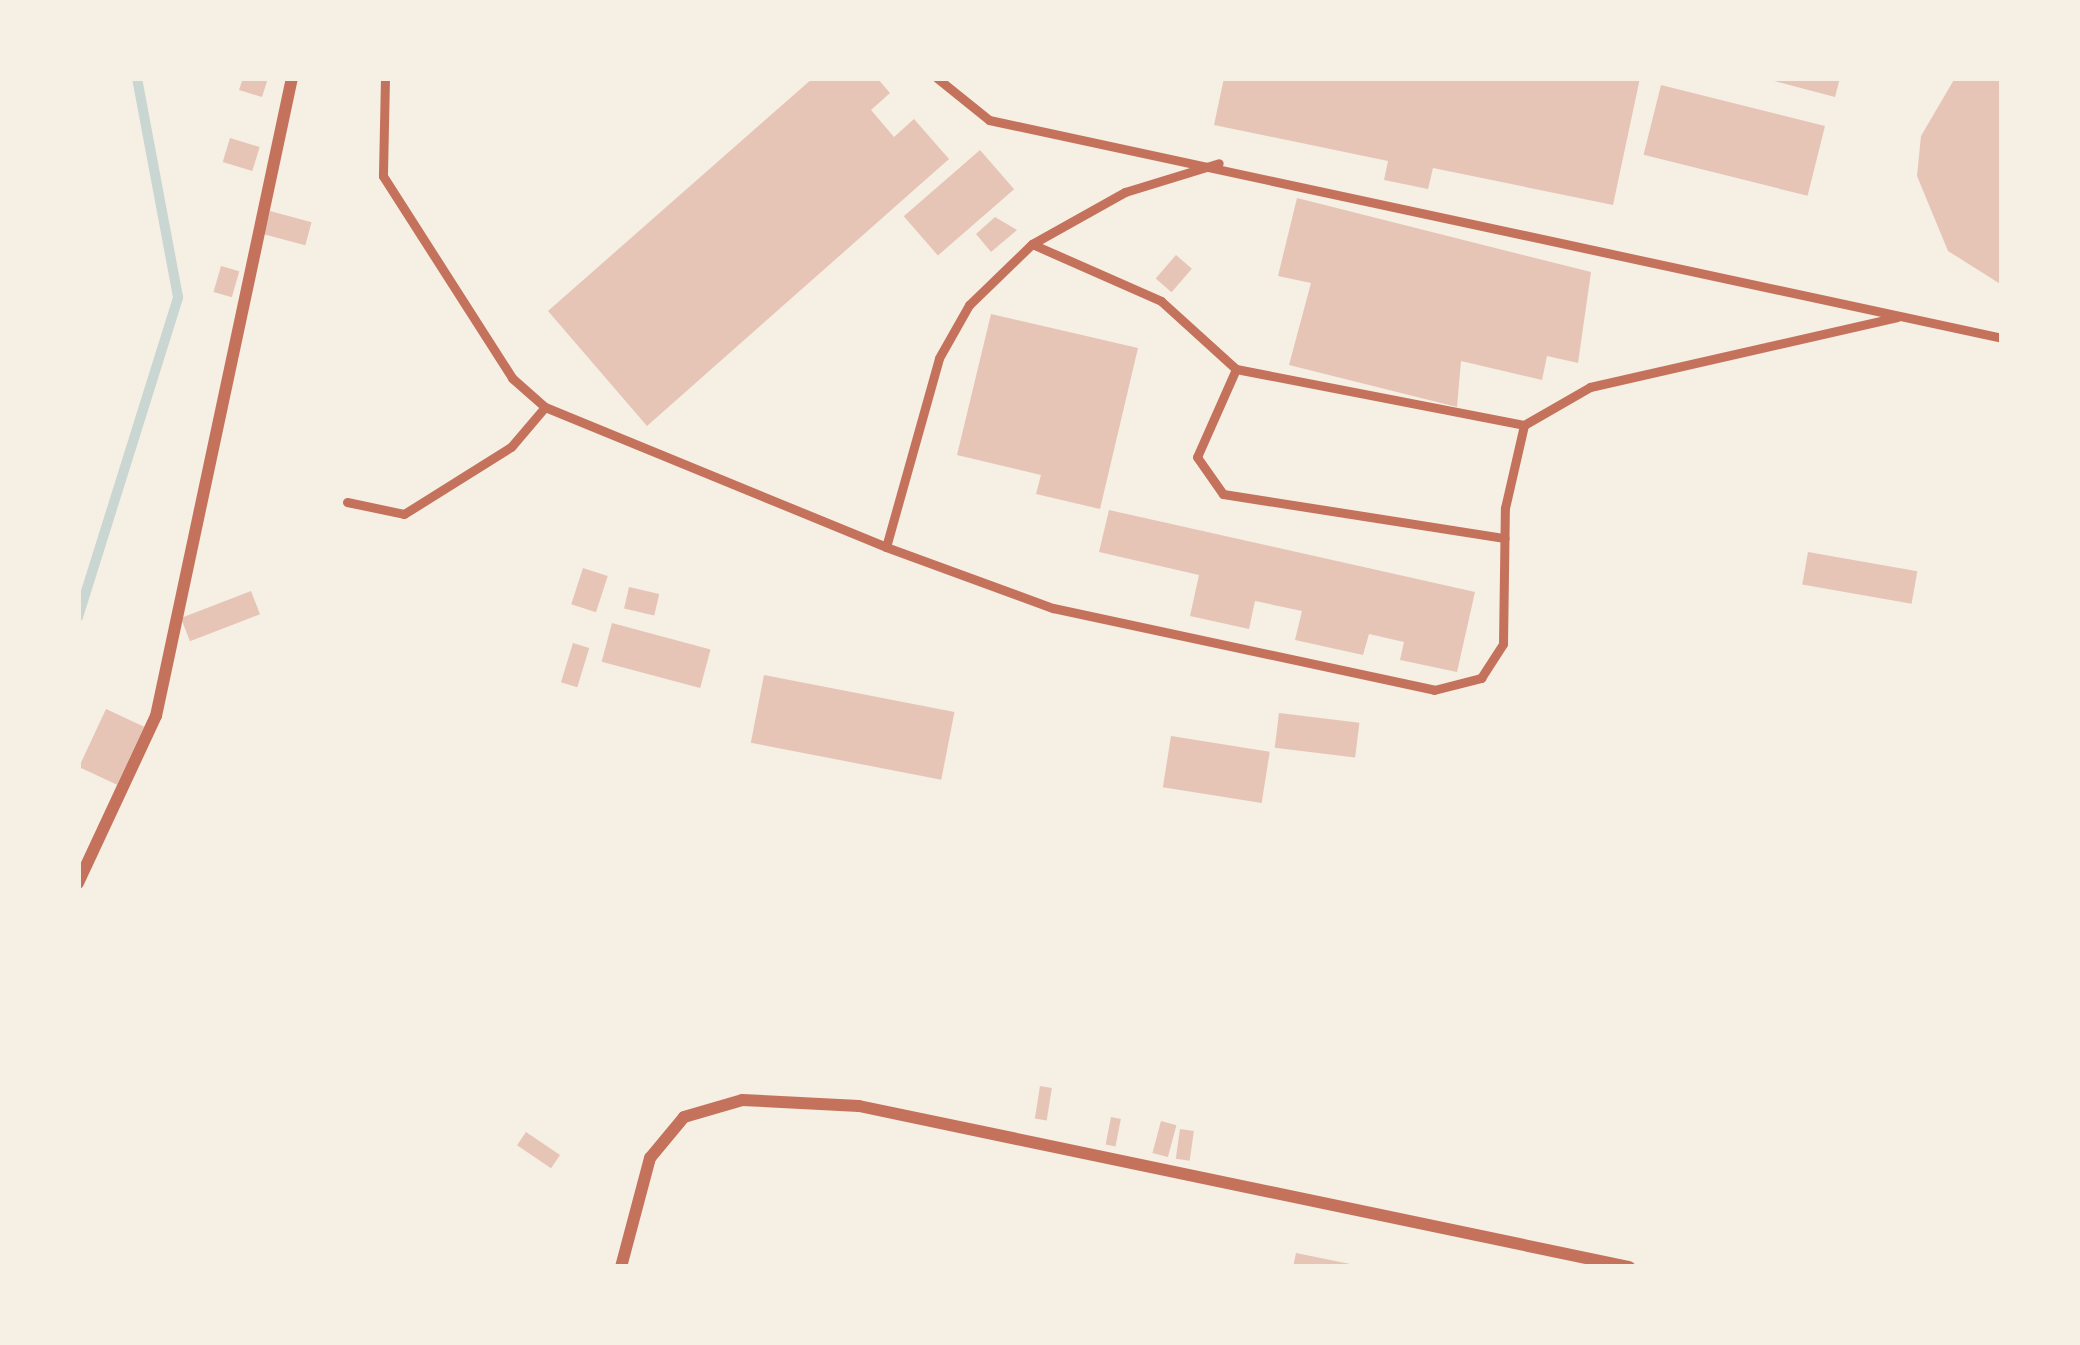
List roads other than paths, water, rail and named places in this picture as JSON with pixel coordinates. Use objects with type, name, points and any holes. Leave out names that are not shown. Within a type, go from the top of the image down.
[{"type":"street","points":[[78,883],[156,716],[292,78]]},
{"type":"street","points":[[620,1267],[650,1158],[684,1117],[742,1100],[859,1106],[1629,1267]]},
{"type":"lane","points":[[385,78],[382,176],[512,378],[544,407],[886,547],[1053,608],[1434,690],[1481,678],[1503,644],[1504,538],[1523,425]]},
{"type":"lane","points":[[937,78],[989,120],[1222,163],[2002,338]]},
{"type":"lane","points":[[886,547],[939,358],[969,305],[1032,244],[1125,192],[1222,163]]},
{"type":"lane","points":[[1032,244],[1161,301],[1235,369],[1523,425],[1590,387],[1897,317]]},
{"type":"lane","points":[[1235,369],[1197,457],[1223,494],[1504,538]]},
{"type":"lane","points":[[347,502],[404,514],[511,447],[544,407]]},
{"type":"waterway","points":[[78,617],[178,297],[137,78]]}]
